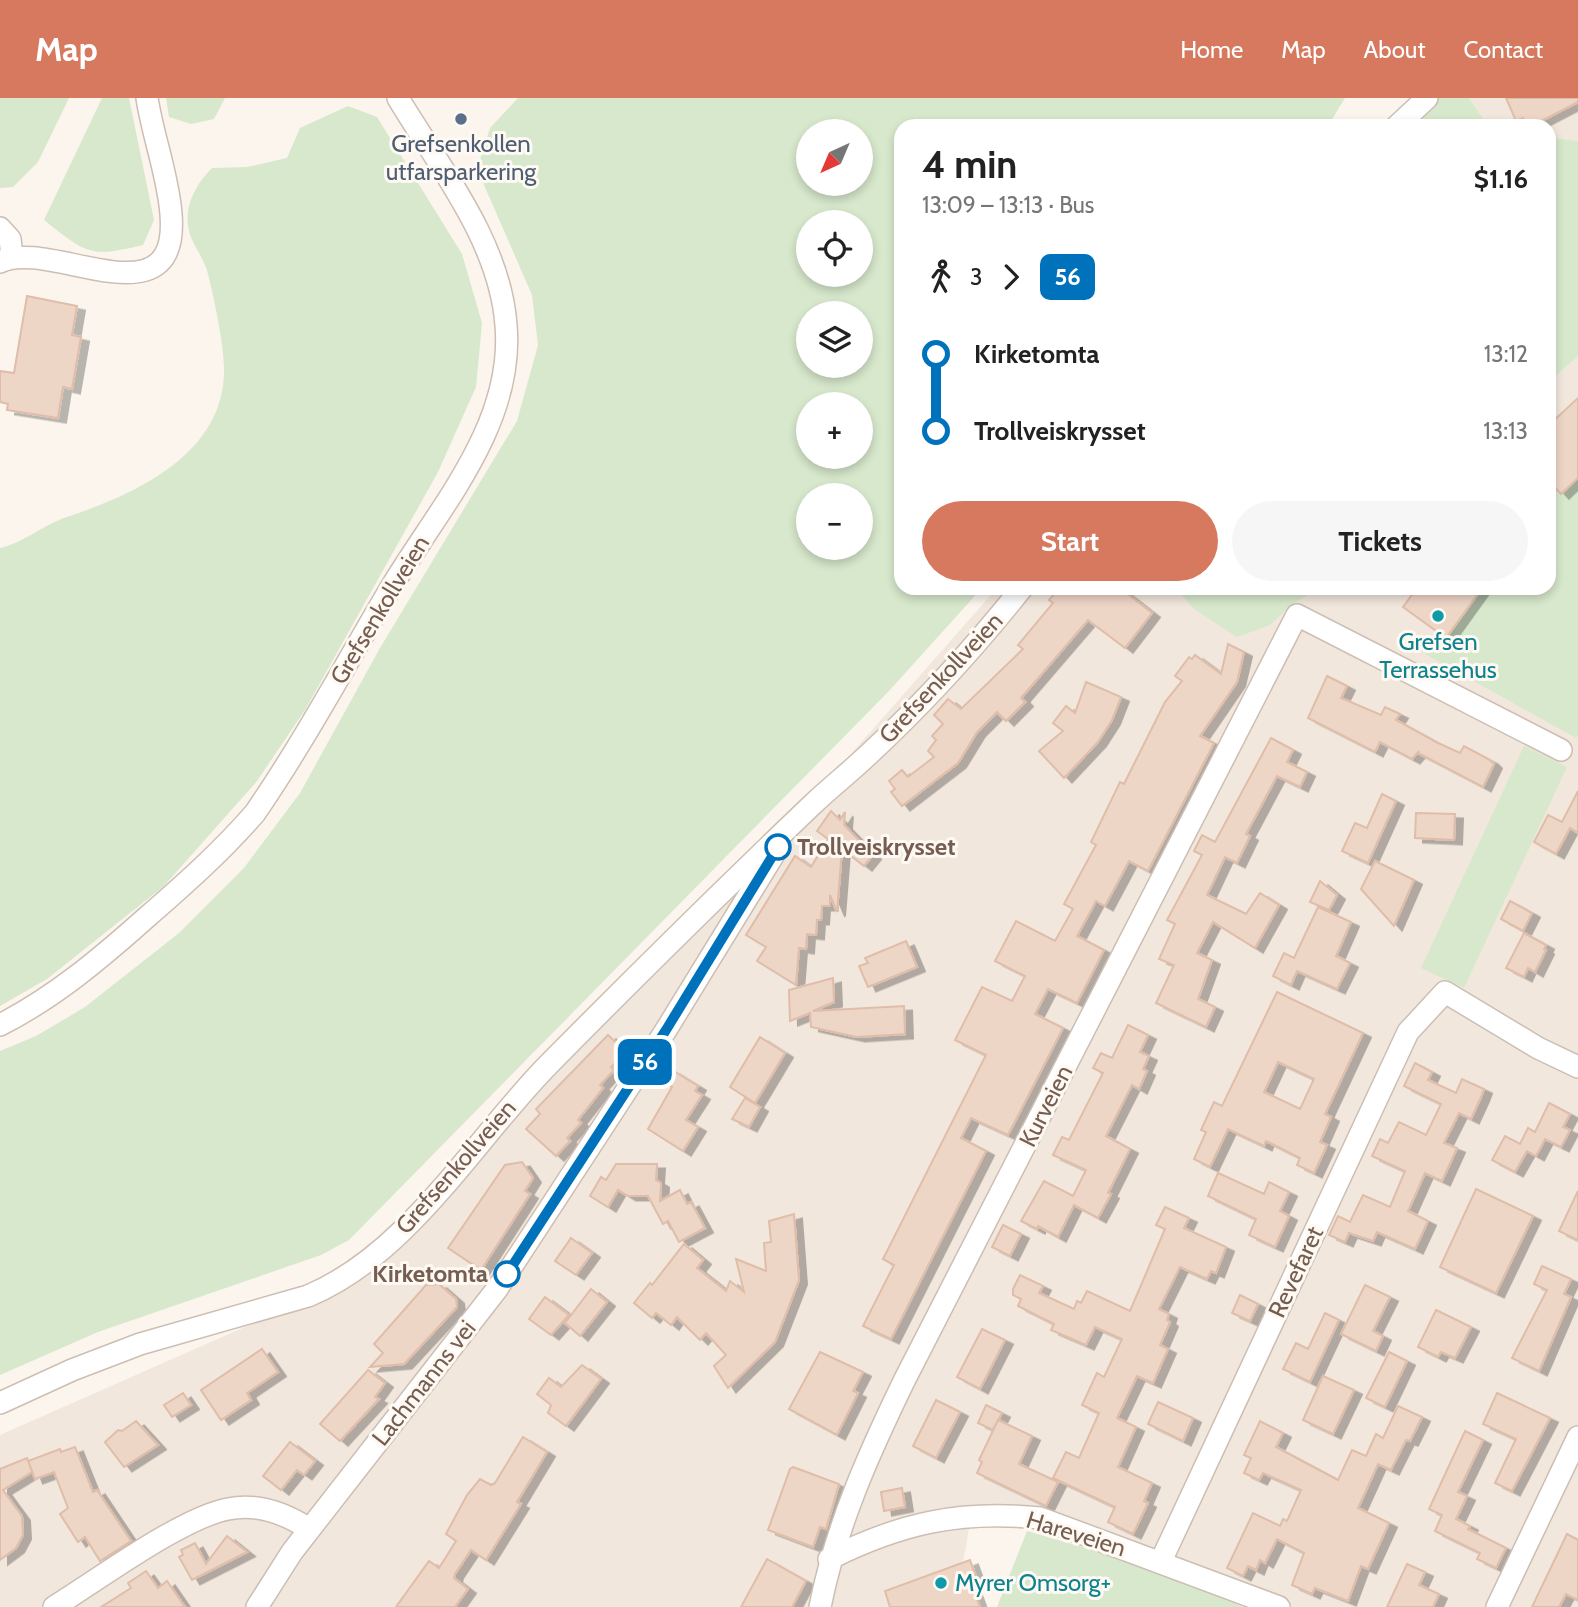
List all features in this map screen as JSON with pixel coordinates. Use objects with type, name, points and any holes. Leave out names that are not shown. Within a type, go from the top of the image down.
[{"type":"street","points":[[0,229],[10,239],[6,259],[38,256],[120,274],[144,270],[159,261],[169,240],[171,215],[147,98]]},
{"type":"street","name":"Grefsenkollveien","points":[[0,1025],[48,998],[99,959],[216,857],[255,813],[480,445],[505,370],[507,326],[500,288],[478,233],[398,98]]},
{"type":"street","points":[[1404,119],[1427,98]]},
{"type":"street","name":"Grefsenkollveien","points":[[0,1403],[72,1370],[151,1340],[307,1296],[360,1265],[398,1235],[520,1093],[742,888],[810,806],[916,708],[1017,595]]},
{"type":"street","name":"Kurveien","points":[[820,1607],[829,1559],[862,1469],[905,1379],[1297,615],[1561,750]]},
{"type":"street","name":"Lachmanns vei","points":[[257,1607],[309,1530],[497,1289],[742,888]]},
{"type":"street","name":"Revefaret","points":[[1161,1561],[1408,1032],[1445,992],[1538,1048],[1578,1066]]},
{"type":"street","points":[[1497,1607],[1578,1437]]},
{"type":"street","points":[[54,1607],[188,1525],[228,1509],[275,1511],[309,1530]]},
{"type":"street","name":"Hareveien","points":[[829,1559],[876,1535],[936,1520],[1004,1514],[1040,1518],[1279,1607]]},
{"type":"shaded area","points":[[1469,98],[1578,98],[1578,141],[1556,138],[1556,119],[1483,119]]},
{"type":"shaded area","points":[[1578,356],[1578,1607],[1279,1607],[1056,1523],[981,1515],[969,1529],[955,1607],[0,1607],[0,1435],[349,1281],[843,763],[991,595],[1280,595],[1294,603],[1308,595],[1556,595],[1556,376]]},
{"type":"green space","points":[[0,98],[69,98],[38,162],[13,187],[0,188]]},
{"type":"green space","points":[[102,98],[129,98],[154,220],[143,245],[100,252],[80,246],[44,220]]},
{"type":"green space","points":[[166,98],[225,98],[214,119],[191,124],[169,117]]},
{"type":"green space","points":[[518,98],[1345,98],[1332,119],[894,119],[894,595],[976,595],[888,692],[349,1240],[321,1255],[98,1332],[0,1375],[0,1051],[36,1036],[85,1007],[179,933],[244,868],[300,793],[380,648],[517,421],[538,345],[532,295],[477,169],[490,128]]},
{"type":"green space","points":[[1434,98],[1469,98],[1483,119],[1414,119]]},
{"type":"green space","points":[[348,106],[377,117],[462,254],[482,323],[476,387],[438,472],[305,710],[257,781],[164,886],[47,979],[0,1006],[0,548],[58,520],[93,508],[145,484],[170,468],[191,449],[208,427],[219,402],[224,373],[221,337],[208,274],[189,231],[189,209],[194,194],[212,168],[247,167],[287,158],[300,128]]},
{"type":"green space","points":[[1556,138],[1578,141],[1578,356],[1556,376]]},
{"type":"green space","points":[[1578,463],[1576,738],[1425,654],[1469,595],[1556,595],[1556,483]]},
{"type":"green space","points":[[1181,595],[1308,595],[1294,603],[1270,625],[1237,637],[1194,609]]},
{"type":"green space","points":[[1524,746],[1567,767],[1464,988],[1421,968]]},
{"type":"green space","points":[[1027,1531],[1146,1565],[1243,1607],[997,1607]]},
{"type":"building","points":[[1506,98],[1578,98],[1578,102],[1545,119],[1515,119]]},
{"type":"building","points":[[27,296],[77,306],[72,335],[81,337],[72,389],[63,387],[58,418],[7,410],[8,404],[0,402],[0,371],[14,373]]},
{"type":"building","points":[[1578,398],[1578,478],[1561,494],[1556,489],[1556,418]]},
{"type":"building","points":[[1053,595],[1129,595],[1152,613],[1125,648],[1088,620],[1021,698],[1025,702],[1006,721],[997,712],[977,732],[958,763],[902,806],[891,792],[895,789],[889,781],[902,770],[908,777],[934,757],[928,751],[936,740],[932,736],[943,724],[934,715],[948,699],[961,709],[1023,649],[1018,645],[1053,603],[1049,600]]},
{"type":"building","name":"Grefsen Terrassehus","points":[[1412,595],[1477,595],[1446,638],[1403,607]]},
{"type":"building","points":[[1228,644],[1244,652],[1237,682],[1200,736],[1214,743],[1148,871],[1129,861],[1105,906],[1096,901],[1077,936],[1104,950],[1077,1003],[1048,989],[1035,1014],[1063,1028],[1008,1135],[971,1118],[961,1138],[986,1151],[891,1339],[863,1326],[894,1265],[883,1259],[986,1055],[955,1040],[982,987],[1012,1001],[1025,976],[995,961],[1016,921],[1055,941],[1073,909],[1064,904],[1096,845],[1091,842],[1120,782],[1124,784],[1165,702],[1182,681],[1175,676],[1189,657],[1192,659],[1195,655],[1221,674]]},
{"type":"building","points":[[1327,676],[1347,686],[1341,698],[1381,715],[1385,707],[1400,714],[1396,720],[1438,743],[1460,753],[1464,746],[1490,760],[1494,764],[1483,787],[1418,753],[1419,751],[1412,759],[1380,742],[1375,752],[1308,718]]},
{"type":"building","points":[[1086,682],[1121,697],[1112,720],[1098,742],[1064,778],[1039,751],[1063,731],[1053,723],[1066,706],[1075,713]]},
{"type":"building","points":[[1271,738],[1293,750],[1287,762],[1307,772],[1300,787],[1277,776],[1246,834],[1250,836],[1237,863],[1225,857],[1207,895],[1246,914],[1260,893],[1279,905],[1255,948],[1213,922],[1197,953],[1212,960],[1198,999],[1215,1007],[1206,1027],[1156,1003],[1174,965],[1159,959],[1175,924],[1167,920],[1202,855],[1194,851],[1202,835],[1215,842]]},
{"type":"building","points":[[1578,791],[1578,833],[1570,828],[1556,854],[1534,842],[1548,815],[1562,822]]},
{"type":"building","points":[[1382,794],[1396,801],[1368,863],[1342,851],[1355,823],[1367,828]]},
{"type":"building","points":[[831,811],[840,820],[845,812],[844,825],[873,855],[864,866],[842,849],[837,912],[830,895],[830,906],[822,906],[821,920],[817,920],[816,935],[807,934],[806,949],[799,948],[796,985],[757,961],[766,947],[746,935],[795,856],[811,867],[828,839],[817,831]]},
{"type":"building","points":[[1416,813],[1455,814],[1454,840],[1415,838]]},
{"type":"building","points":[[1375,861],[1414,880],[1394,926],[1361,889]]},
{"type":"building","points":[[1320,881],[1337,895],[1329,910],[1310,902]]},
{"type":"building","points":[[1510,901],[1532,913],[1523,931],[1501,919]]},
{"type":"building","points":[[1318,907],[1351,922],[1336,956],[1350,963],[1337,989],[1297,971],[1291,985],[1273,976],[1284,953],[1294,958]]},
{"type":"building","points":[[1524,933],[1546,945],[1546,950],[1535,972],[1528,968],[1524,977],[1506,968]]},
{"type":"building","points":[[906,941],[917,967],[868,987],[859,966],[868,963],[865,958]]},
{"type":"building","points":[[833,978],[834,1002],[813,1011],[904,1006],[905,1034],[857,1037],[811,1027],[810,1013],[790,1021],[789,990]]},
{"type":"building","points":[[1277,992],[1363,1033],[1325,1114],[1331,1117],[1320,1142],[1327,1145],[1314,1173],[1297,1165],[1300,1158],[1266,1141],[1264,1146],[1228,1129],[1210,1167],[1194,1159],[1206,1132],[1201,1130],[1214,1102],[1222,1106]],"holes":[[[1278,1062],[1314,1079],[1300,1109],[1264,1092]]]},
{"type":"building","points":[[1128,1025],[1148,1035],[1140,1052],[1149,1056],[1143,1069],[1147,1071],[1139,1089],[1132,1085],[1106,1136],[1130,1149],[1108,1193],[1111,1194],[1098,1218],[1074,1205],[1058,1237],[1038,1226],[1037,1229],[1021,1221],[1044,1181],[1073,1196],[1086,1170],[1053,1155],[1062,1137],[1069,1140],[1103,1073],[1093,1068],[1101,1053],[1112,1058]]},
{"type":"building","points":[[608,1035],[626,1052],[611,1067],[614,1070],[600,1085],[603,1088],[578,1120],[581,1123],[567,1138],[570,1141],[556,1156],[526,1129],[540,1114],[536,1109]]},
{"type":"building","points":[[760,1037],[785,1053],[755,1103],[730,1087]]},
{"type":"building","points":[[1415,1063],[1432,1072],[1428,1080],[1456,1093],[1462,1079],[1484,1089],[1471,1119],[1459,1113],[1444,1143],[1457,1148],[1442,1181],[1425,1173],[1408,1211],[1428,1221],[1415,1249],[1377,1232],[1373,1241],[1349,1233],[1345,1242],[1329,1235],[1338,1216],[1350,1222],[1363,1195],[1390,1207],[1405,1171],[1372,1156],[1380,1139],[1388,1143],[1399,1122],[1426,1135],[1441,1104],[1404,1086]]},
{"type":"building","points":[[672,1070],[698,1086],[695,1091],[702,1095],[686,1120],[698,1127],[683,1151],[648,1129],[672,1087],[664,1083]]},
{"type":"building","points":[[745,1098],[760,1107],[749,1127],[732,1119]]},
{"type":"building","points":[[1549,1103],[1570,1114],[1563,1127],[1570,1130],[1561,1147],[1545,1139],[1536,1156],[1527,1151],[1515,1172],[1492,1160],[1505,1136],[1520,1144],[1528,1128],[1535,1132]]},
{"type":"building","points":[[522,1162],[533,1178],[525,1191],[530,1194],[481,1270],[448,1248],[505,1165]]},
{"type":"building","points":[[616,1164],[657,1164],[656,1180],[661,1183],[660,1201],[680,1190],[687,1204],[691,1202],[705,1228],[679,1242],[668,1221],[663,1224],[648,1196],[628,1196],[618,1190],[608,1207],[590,1196],[601,1177],[606,1180]]},
{"type":"building","points":[[1218,1173],[1264,1194],[1269,1182],[1289,1192],[1280,1211],[1289,1216],[1275,1247],[1249,1235],[1256,1219],[1208,1196]]},
{"type":"building","points":[[1476,1189],[1533,1216],[1496,1293],[1440,1267]]},
{"type":"building","points":[[1578,1191],[1578,1240],[1559,1231]]},
{"type":"building","points":[[1165,1207],[1189,1218],[1184,1228],[1226,1247],[1216,1273],[1211,1271],[1207,1279],[1180,1267],[1159,1309],[1169,1314],[1167,1320],[1170,1322],[1160,1345],[1168,1349],[1153,1383],[1137,1376],[1117,1418],[1136,1427],[1118,1467],[1152,1483],[1144,1501],[1148,1503],[1133,1534],[1108,1522],[1115,1507],[1053,1478],[1066,1452],[1079,1458],[1099,1413],[1082,1405],[1097,1373],[1104,1377],[1122,1339],[1095,1327],[1086,1345],[1051,1330],[1054,1324],[1018,1306],[1021,1299],[1013,1295],[1013,1289],[1020,1275],[1043,1286],[1039,1293],[1074,1309],[1077,1301],[1081,1303],[1087,1291],[1130,1311],[1165,1229],[1156,1225]]},
{"type":"building","points":[[794,1214],[799,1280],[775,1342],[728,1388],[714,1366],[726,1355],[706,1333],[700,1340],[677,1317],[671,1325],[656,1313],[652,1318],[634,1303],[684,1244],[703,1260],[697,1268],[726,1291],[730,1281],[744,1292],[736,1259],[766,1271],[764,1243],[771,1242],[769,1221]]},
{"type":"building","points":[[1003,1225],[1021,1234],[1010,1256],[992,1247]]},
{"type":"building","points":[[571,1238],[592,1253],[576,1275],[555,1261]]},
{"type":"building","points":[[1542,1266],[1571,1279],[1564,1294],[1571,1297],[1539,1371],[1512,1358],[1547,1290],[1534,1284]]},
{"type":"building","points":[[439,1284],[456,1299],[457,1307],[404,1364],[370,1367],[383,1353],[374,1344],[426,1285]]},
{"type":"building","points":[[1365,1285],[1390,1297],[1373,1331],[1383,1336],[1376,1351],[1341,1334]]},
{"type":"building","points":[[591,1289],[607,1302],[580,1336],[565,1323]]},
{"type":"building","points":[[1240,1295],[1258,1304],[1250,1321],[1232,1313]]},
{"type":"building","points":[[545,1297],[569,1315],[551,1335],[529,1319]]},
{"type":"building","points":[[1436,1310],[1471,1327],[1455,1358],[1441,1352],[1438,1357],[1418,1347]]},
{"type":"building","points":[[1325,1313],[1339,1320],[1310,1382],[1283,1369],[1296,1343],[1308,1349]]},
{"type":"building","points":[[982,1329],[1005,1340],[980,1389],[957,1377]]},
{"type":"building","points":[[262,1349],[278,1372],[247,1393],[251,1400],[221,1420],[201,1390]]},
{"type":"building","points":[[820,1352],[863,1372],[853,1391],[858,1393],[837,1435],[789,1409]]},
{"type":"building","points":[[1389,1352],[1407,1361],[1385,1407],[1366,1398]]},
{"type":"building","points":[[582,1365],[601,1379],[566,1426],[548,1413],[551,1405],[537,1394],[549,1378],[561,1387]]},
{"type":"building","points":[[368,1370],[385,1383],[375,1397],[379,1399],[340,1441],[320,1424]]},
{"type":"building","points":[[1323,1376],[1354,1390],[1333,1434],[1303,1420]]},
{"type":"building","points":[[183,1393],[191,1405],[172,1417],[164,1405]]},
{"type":"building","points":[[1497,1393],[1550,1418],[1512,1491],[1495,1483],[1516,1439],[1483,1424]]},
{"type":"building","points":[[936,1400],[960,1412],[936,1458],[913,1446]]},
{"type":"building","points":[[1158,1402],[1193,1418],[1183,1441],[1148,1424]]},
{"type":"building","points":[[986,1405],[1002,1413],[993,1430],[978,1423]]},
{"type":"building","points":[[1398,1406],[1422,1417],[1410,1441],[1406,1440],[1391,1470],[1378,1464],[1358,1508],[1389,1523],[1368,1569],[1361,1566],[1348,1601],[1315,1588],[1312,1594],[1292,1585],[1304,1553],[1277,1539],[1265,1563],[1260,1560],[1256,1570],[1248,1566],[1243,1576],[1227,1568],[1253,1513],[1280,1526],[1283,1519],[1287,1521],[1301,1490],[1263,1473],[1259,1480],[1244,1473],[1251,1458],[1244,1455],[1260,1421],[1283,1433],[1276,1447],[1338,1480],[1352,1450],[1366,1456],[1376,1434],[1383,1438]]},
{"type":"building","points":[[998,1420],[1032,1436],[1019,1464],[1058,1482],[1046,1506],[977,1473],[982,1462],[979,1460]]},
{"type":"building","points":[[136,1421],[158,1445],[124,1467],[105,1442],[118,1430],[122,1431]]},
{"type":"building","points":[[1465,1431],[1483,1440],[1458,1492],[1467,1496],[1456,1519],[1470,1526],[1468,1529],[1506,1548],[1496,1568],[1477,1559],[1480,1553],[1435,1531],[1442,1515],[1429,1509]]},
{"type":"building","points":[[523,1437],[547,1452],[517,1502],[521,1504],[486,1560],[471,1550],[455,1574],[454,1578],[468,1589],[455,1607],[396,1607],[429,1561],[439,1568],[456,1541],[446,1534],[467,1495],[480,1479],[491,1485],[495,1483]]},
{"type":"building","points":[[290,1442],[315,1461],[304,1475],[297,1470],[281,1490],[263,1476]]},
{"type":"building","points":[[75,1447],[93,1492],[97,1490],[131,1541],[100,1561],[85,1537],[78,1542],[60,1514],[68,1508],[54,1472],[35,1479],[28,1461],[60,1449],[61,1452]]},
{"type":"building","points":[[27,1458],[32,1472],[3,1490],[22,1516],[23,1535],[16,1548],[0,1560],[0,1469]]},
{"type":"building","points":[[793,1467],[839,1484],[826,1529],[820,1527],[813,1547],[768,1530]]},
{"type":"building","points":[[902,1488],[905,1507],[884,1511],[881,1492]]},
{"type":"building","points":[[1567,1534],[1578,1540],[1578,1600],[1566,1594],[1559,1607],[1532,1607]]},
{"type":"building","points":[[227,1536],[247,1552],[192,1580],[179,1557],[183,1555],[181,1550],[195,1543],[206,1564]]},
{"type":"building","points":[[767,1559],[806,1581],[792,1607],[741,1607]]},
{"type":"building","name":"Myrer Omsorg+","points":[[970,1560],[978,1582],[972,1585],[980,1607],[890,1607],[885,1591]]},
{"type":"building","points":[[1407,1564],[1425,1572],[1419,1585],[1439,1594],[1433,1607],[1387,1607]]},
{"type":"building","points":[[146,1571],[158,1588],[167,1581],[185,1607],[101,1607],[131,1588],[128,1583]]},
{"type":"bus line","name":"56","points":[[507,1274],[666,1030],[778,847]]},
{"type":"place","name":"Grefsenkollen utfarsparkering","points":[[461,119]]},
{"type":"place","name":"Grefsen Terrassehus","points":[[1438,616]]},
{"type":"place","name":"Trollveiskrysset","points":[[778,847]]},
{"type":"place","name":"Kirketomta","points":[[507,1274]]},
{"type":"place","name":"Myrer Omsorg+","points":[[941,1583]]}]
